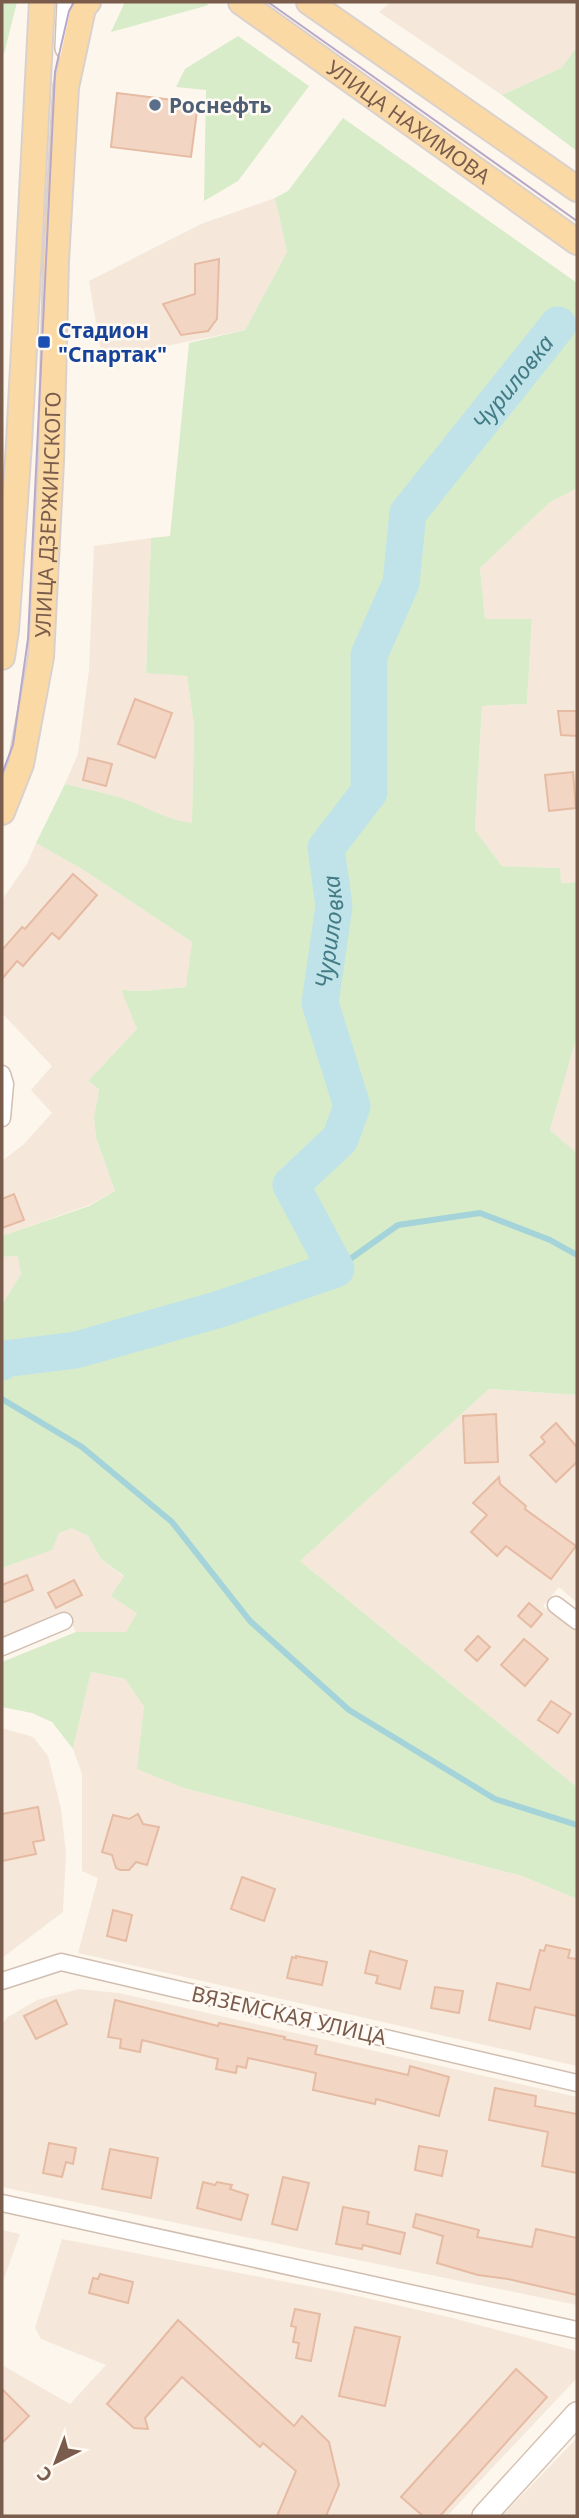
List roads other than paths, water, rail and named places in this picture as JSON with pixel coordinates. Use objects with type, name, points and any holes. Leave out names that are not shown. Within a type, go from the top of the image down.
[{"type":"main road","name":"УЛИЦА ДЗЕРЖИНСКОГО","points":[[2,657],[19,444],[42,2]]},
{"type":"main road","points":[[66,87],[83,8],[88,2]]},
{"type":"main road","name":"УЛИЦА НАХИМОВА","points":[[241,2],[577,243]]},
{"type":"main road","name":"УЛИЦА НАХИМОВА","points":[[309,2],[577,189]]},
{"type":"main road","name":"УЛИЦА ДЗЕРЖИНСКОГО","points":[[2,812],[21,764],[41,657],[51,461],[56,261],[66,87]]},
{"type":"street","name":"УЛИЦА ДЗЕРЖИНСКОГО","points":[[66,87],[69,2]]},
{"type":"street","points":[[2,1074],[5,1084],[2,1118]]},
{"type":"street","points":[[556,1605],[577,1621]]},
{"type":"street","points":[[2,1647],[64,1621]]},
{"type":"street","name":"ВЯЗЕМСКАЯ УЛИЦА","points":[[2,1981],[61,1962],[577,2083]]},
{"type":"street","points":[[2,2203],[577,2330]]},
{"type":"street","points":[[484,2516],[577,2414]]},
{"type":"waterway","name":"Чуриловка","points":[[2,1362],[4,1359],[76,1350],[220,1309],[336,1269],[291,1185],[340,1139],[352,1106],[320,1003],[334,906],[326,848],[369,792],[369,655],[401,583],[408,513],[558,325]]},
{"type":"waterway","points":[[336,1269],[398,1225],[480,1213],[550,1240],[577,1255]]},
{"type":"waterway","points":[[2,1399],[82,1447],[172,1522],[250,1621],[349,1710],[495,1799],[577,1825]]},
{"type":"tram line","points":[[2,774],[13,745],[28,639],[55,72],[69,11],[74,2]]},
{"type":"tram line","points":[[268,2],[577,221]]},
{"type":"place","name":"Роснефть","points":[[155,105]]},
{"type":"place","name":"Стадион \"Спартак\"","points":[[44,342]]}]
